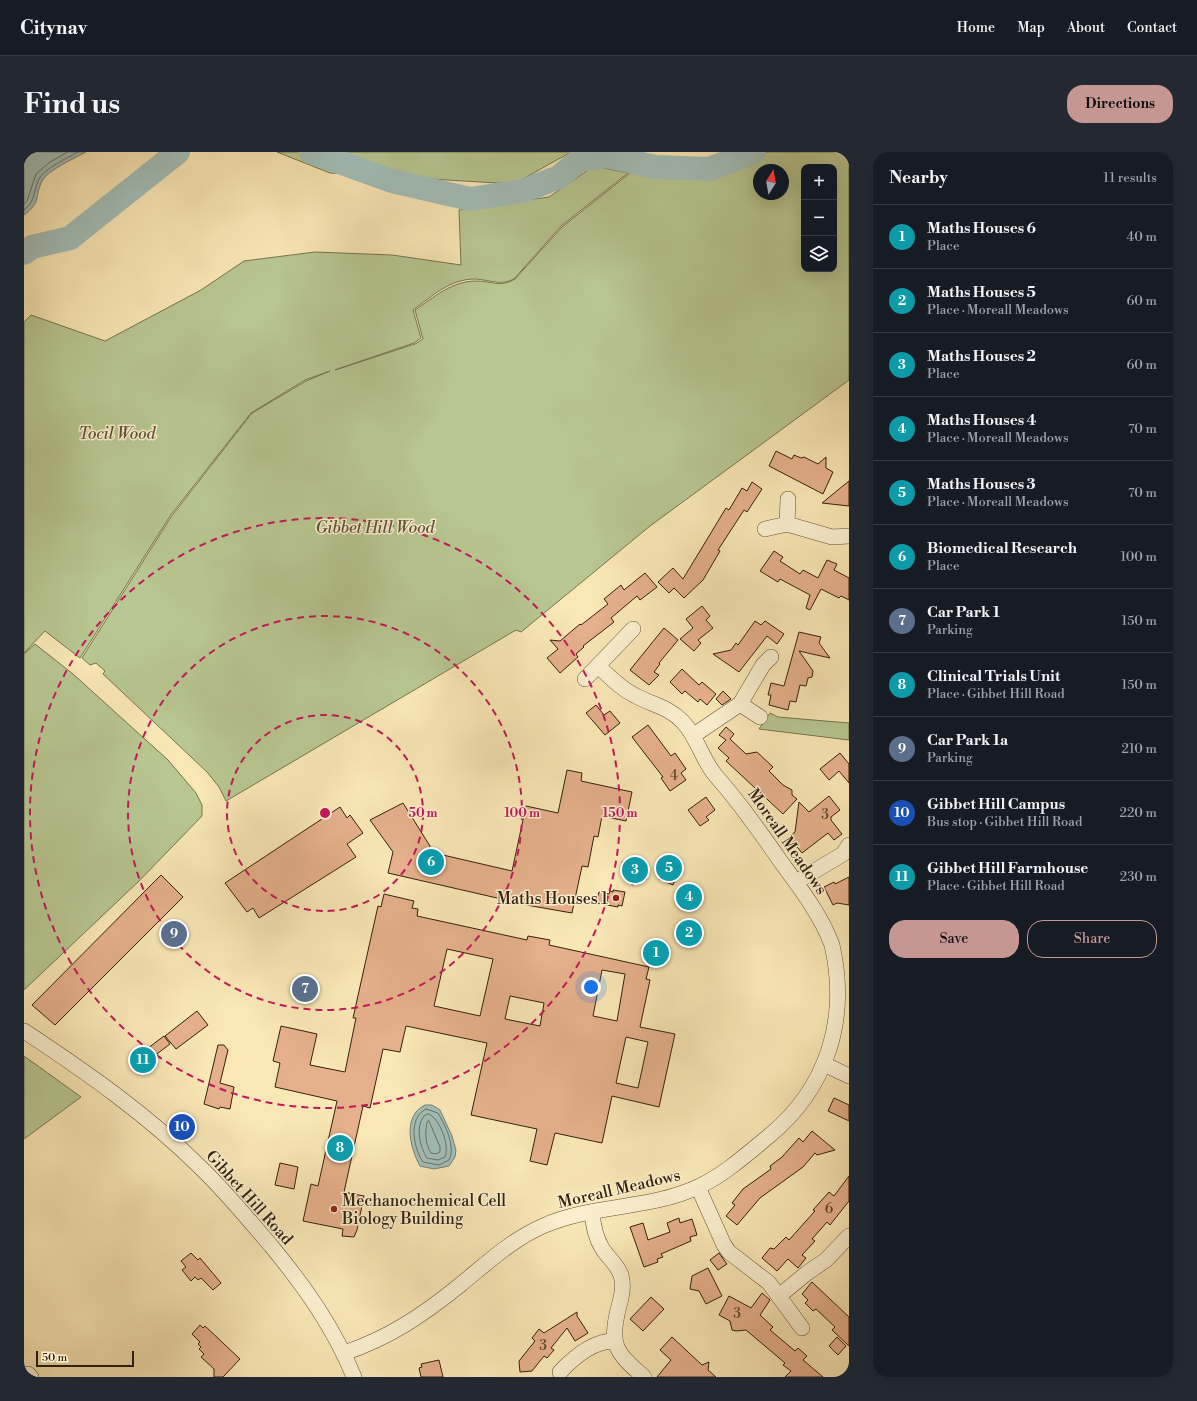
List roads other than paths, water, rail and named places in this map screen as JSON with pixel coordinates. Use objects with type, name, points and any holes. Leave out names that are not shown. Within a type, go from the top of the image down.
[{"type":"street","points":[[787,524],[788,500]]},
{"type":"street","points":[[765,528],[787,524],[832,537],[849,536]]},
{"type":"street","points":[[585,680],[633,629]]},
{"type":"street","points":[[694,735],[740,704],[763,665],[771,657]]},
{"type":"street","name":"Moreall Meadows","points":[[344,1353],[365,1346],[402,1328],[433,1306],[504,1248],[532,1230],[560,1220],[592,1212],[637,1205],[672,1196],[698,1187],[720,1175],[786,1121],[808,1097],[828,1066],[840,1027],[842,1011],[841,980],[833,945],[824,925],[796,882],[733,794],[711,769],[694,735],[674,713],[665,707],[637,697],[624,690],[598,666]]},
{"type":"street","points":[[740,704],[760,717]]},
{"type":"street","points":[[796,882],[843,854],[849,845]]},
{"type":"street","name":"Gibbet Hill Road","points":[[24,1031],[98,1082],[146,1119],[201,1168],[292,1271],[323,1314],[344,1353],[354,1377]]},
{"type":"street","points":[[828,1066],[849,1076]]},
{"type":"street","points":[[698,1187],[724,1245],[733,1255],[762,1276],[780,1296],[802,1328]]},
{"type":"street","points":[[592,1212],[597,1239],[602,1248],[618,1268],[622,1281],[622,1292],[615,1323],[614,1341],[622,1358],[644,1377]]},
{"type":"street","points":[[780,1296],[807,1273],[826,1260],[848,1239]]},
{"type":"street","points":[[560,1372],[571,1360],[593,1346],[605,1341],[614,1341]]},
{"type":"water","points":[[29,152],[86,152],[62,165],[45,177],[42,181],[35,203],[24,215],[24,159]]},
{"type":"water","points":[[425,1105],[432,1105],[440,1110],[452,1136],[456,1150],[455,1157],[449,1166],[434,1169],[420,1166],[416,1159],[411,1142],[411,1124],[413,1117],[418,1110]]},
{"type":"waterway","points":[[24,253],[32,247],[70,238],[178,152]]},
{"type":"waterway","points":[[311,152],[392,181],[470,199],[523,191],[559,177],[579,160],[607,156],[655,167],[709,169],[754,152]]},
{"type":"place","name":"Biomedical Research","points":[[431,862]]},
{"type":"place","name":"Maths Houses 3","points":[[669,868]]},
{"type":"place","name":"Maths Houses 2","points":[[635,870]]},
{"type":"place","name":"Maths Houses 4","points":[[689,897]]},
{"type":"place","name":"Maths Houses 1","points":[[616,898]]},
{"type":"place","name":"Maths Houses 5","points":[[689,933]]},
{"type":"place","name":"Car Park 1a","points":[[174,934]]},
{"type":"place","name":"Maths Houses 6","points":[[656,953]]},
{"type":"place","name":"Car Park 1","points":[[305,989]]},
{"type":"place","name":"Gibbet Hill Farmhouse","points":[[143,1060]]},
{"type":"place","name":"Gibbet Hill Campus","points":[[182,1127]]},
{"type":"place","name":"Clinical Trials Unit","points":[[340,1148]]},
{"type":"place","name":"Mechanochemical Cell Biology Building","points":[[334,1209]]},
{"type":"park label","name":"Tocil Wood","points":[[117,433]]},
{"type":"park label","name":"Gibbet Hill Wood","points":[[375,527]]}]
